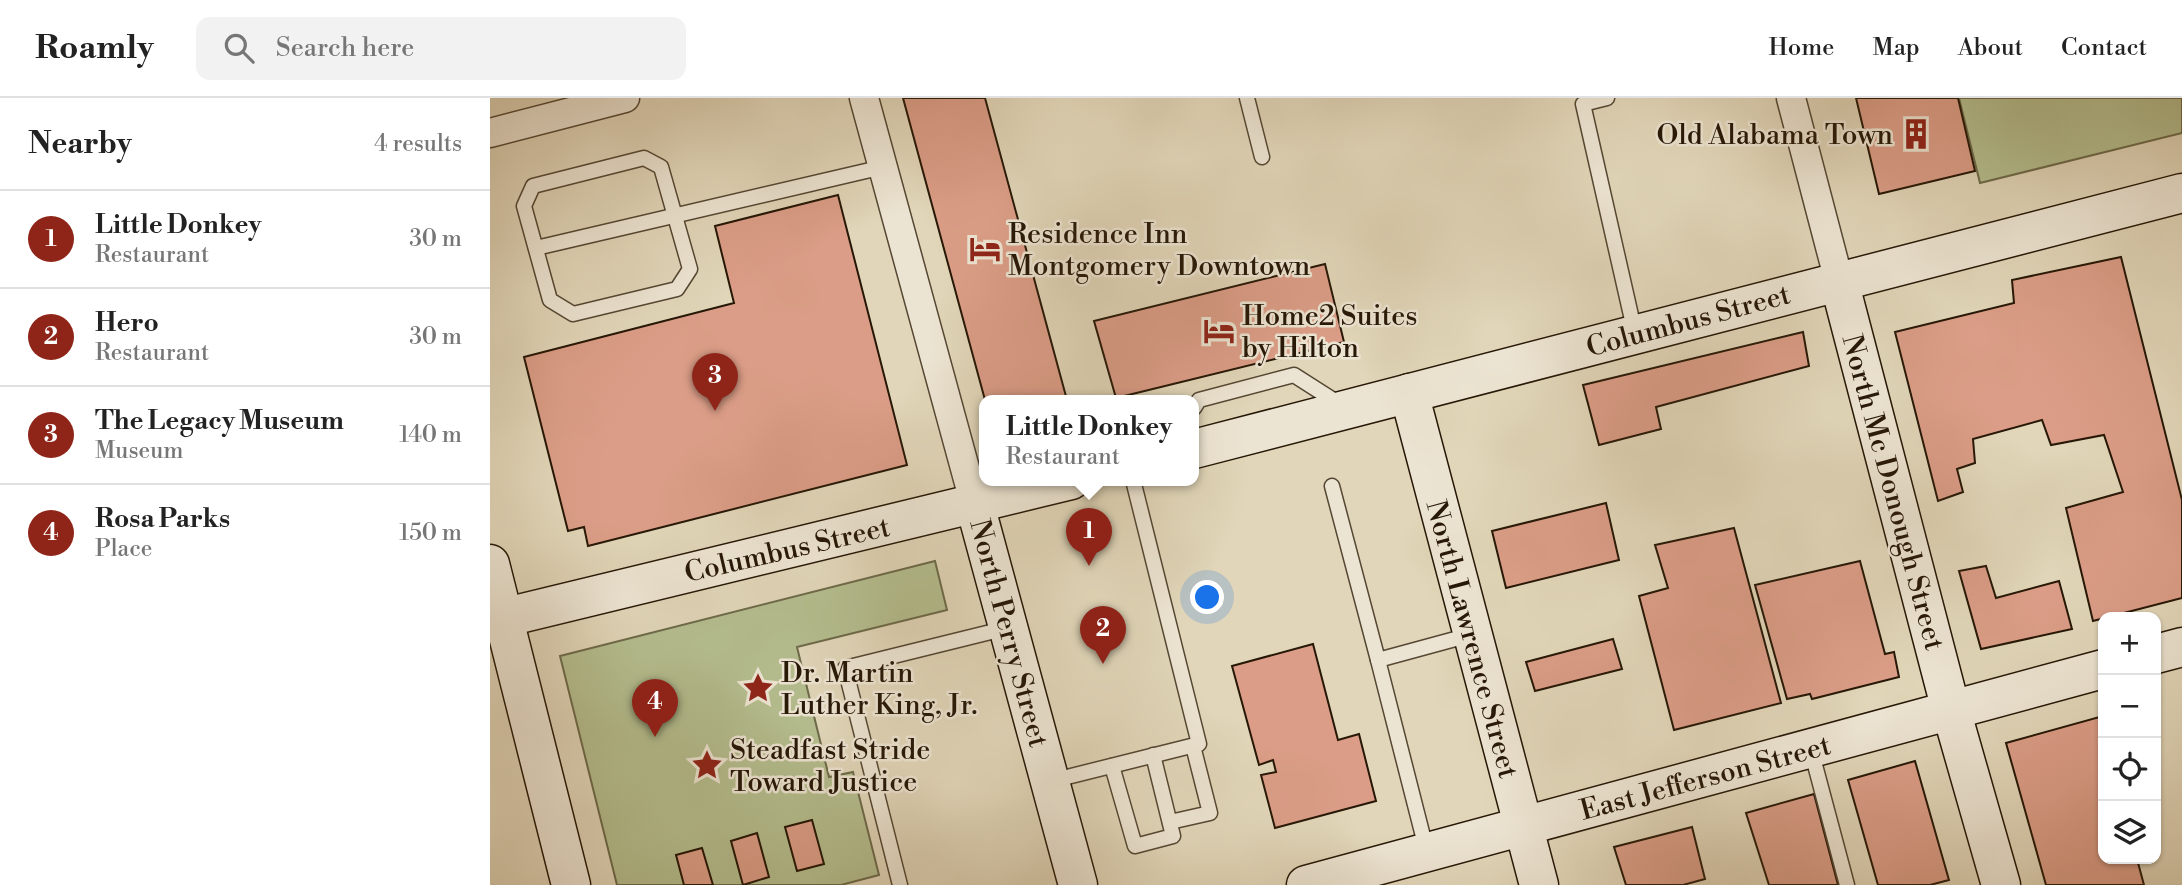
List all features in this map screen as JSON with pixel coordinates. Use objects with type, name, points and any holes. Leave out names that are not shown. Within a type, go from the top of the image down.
[{"type":"main road","name":"Columbus Street","points":[[1199,448],[2182,193]]},
{"type":"main road","name":"North Mc Donough Street","points":[[1839,281],[1951,710],[2000,885]]},
{"type":"main road","name":"North Lawrence Street","points":[[1409,393],[1539,885]]},
{"type":"main road","name":"Columbus Street","points":[[497,619],[1048,486]]},
{"type":"main road","name":"North Perry Street","points":[[975,505],[1078,885]]},
{"type":"main road","points":[[490,564],[497,619],[571,885]]},
{"type":"main road","points":[[2161,653],[2182,647]]},
{"type":"main road","name":"East Jefferson Street","points":[[1306,885],[2098,670]]},
{"type":"street","points":[[490,133],[625,98]]},
{"type":"street","name":"North Perry Street","points":[[864,98],[975,505]]},
{"type":"street","name":"North Mc Donough Street","points":[[1791,98],[1839,281]]},
{"type":"lane","points":[[1247,98],[1262,158]]},
{"type":"lane","points":[[1607,98],[1583,104],[1635,334]]},
{"type":"lane","points":[[644,158],[661,167],[674,216],[690,269],[677,289],[573,314],[550,300],[524,206],[533,186],[644,158]]},
{"type":"lane","points":[[536,248],[883,167]]},
{"type":"lane","points":[[1199,400],[1294,375],[1348,409]]},
{"type":"lane","points":[[1332,485],[1427,852]]},
{"type":"lane","points":[[1134,486],[1210,813],[1170,822]]},
{"type":"lane","points":[[900,885],[845,668],[1008,627]]},
{"type":"lane","points":[[1378,660],[1472,635]]},
{"type":"lane","points":[[1050,781],[1196,745]]},
{"type":"lane","points":[[1810,748],[1847,885]]},
{"type":"lane","points":[[1112,766],[1135,846],[1173,836],[1153,755]]},
{"type":"green space","points":[[1959,98],[2182,98],[2182,133],[1980,183]]},
{"type":"green space","points":[[935,561],[947,610],[797,647],[829,777],[853,772],[879,875],[841,885],[617,885],[560,656]]},
{"type":"building","name":"Residence Inn Montgomery Downtown","points":[[903,98],[985,98],[1066,395],[984,395]]},
{"type":"building","name":"Old Alabama Town","points":[[1856,98],[1958,98],[1975,171],[1879,194]]},
{"type":"building","points":[[838,195],[907,465],[588,546],[584,527],[568,531],[524,357],[734,303],[715,226]]},
{"type":"building","points":[[2121,257],[2182,500],[2182,598],[2128,612],[2098,612],[2098,620],[2093,621],[2066,508],[2123,492],[2104,435],[2051,445],[2042,420],[1973,439],[1975,463],[1957,469],[1963,492],[1938,501],[1895,332],[2014,303],[2012,280]]},
{"type":"building","name":"Home2 Suites by Hilton","points":[[1325,264],[1344,342],[1128,395],[1115,395],[1094,321]]},
{"type":"building","points":[[1803,332],[1809,366],[1656,407],[1661,429],[1599,445],[1583,385]]},
{"type":"building","points":[[1606,503],[1619,560],[1506,588],[1492,531]]},
{"type":"building","points":[[1734,528],[1781,703],[1674,730],[1639,596],[1668,588],[1655,545]]},
{"type":"building","points":[[1860,561],[1885,654],[1894,652],[1899,677],[1812,699],[1810,694],[1787,699],[1755,585]]},
{"type":"building","points":[[1986,566],[1996,598],[2059,581],[2072,629],[1981,649],[1959,571]]},
{"type":"building","points":[[1613,639],[1622,669],[1535,691],[1526,662]]},
{"type":"building","points":[[1313,644],[1338,740],[1359,734],[1376,801],[1275,828],[1261,775],[1276,772],[1273,760],[1259,765],[1232,666]]},
{"type":"building","points":[[2098,717],[2098,864],[2138,864],[2144,885],[2046,885],[2006,743]]},
{"type":"building","points":[[1915,761],[1949,880],[1930,885],[1878,885],[1848,780]]},
{"type":"building","points":[[1814,794],[1838,885],[1769,885],[1746,813]]},
{"type":"building","points":[[812,820],[824,864],[797,871],[785,827]]},
{"type":"building","points":[[1692,827],[1705,879],[1683,885],[1626,885],[1614,847]]},
{"type":"building","points":[[757,833],[769,877],[743,885],[731,841]]},
{"type":"building","points":[[702,848],[713,885],[684,885],[676,855]]},
{"type":"place","name":"Old Alabama Town","points":[[1916,134]]},
{"type":"place","name":"Residence Inn Montgomery Downtown","points":[[985,249]]},
{"type":"place","name":"Home2 Suites by Hilton","points":[[1219,331]]},
{"type":"place","name":"The Legacy Museum","points":[[715,411]]},
{"type":"place","name":"Little Donkey","points":[[1089,566]]},
{"type":"place","name":"Hero","points":[[1103,664]]},
{"type":"place","name":"Dr. Martin Luther King, Jr.","points":[[758,688]]},
{"type":"place","name":"Rosa Parks","points":[[655,737]]},
{"type":"place","name":"Steadfast Stride Toward Justice","points":[[707,765]]}]
